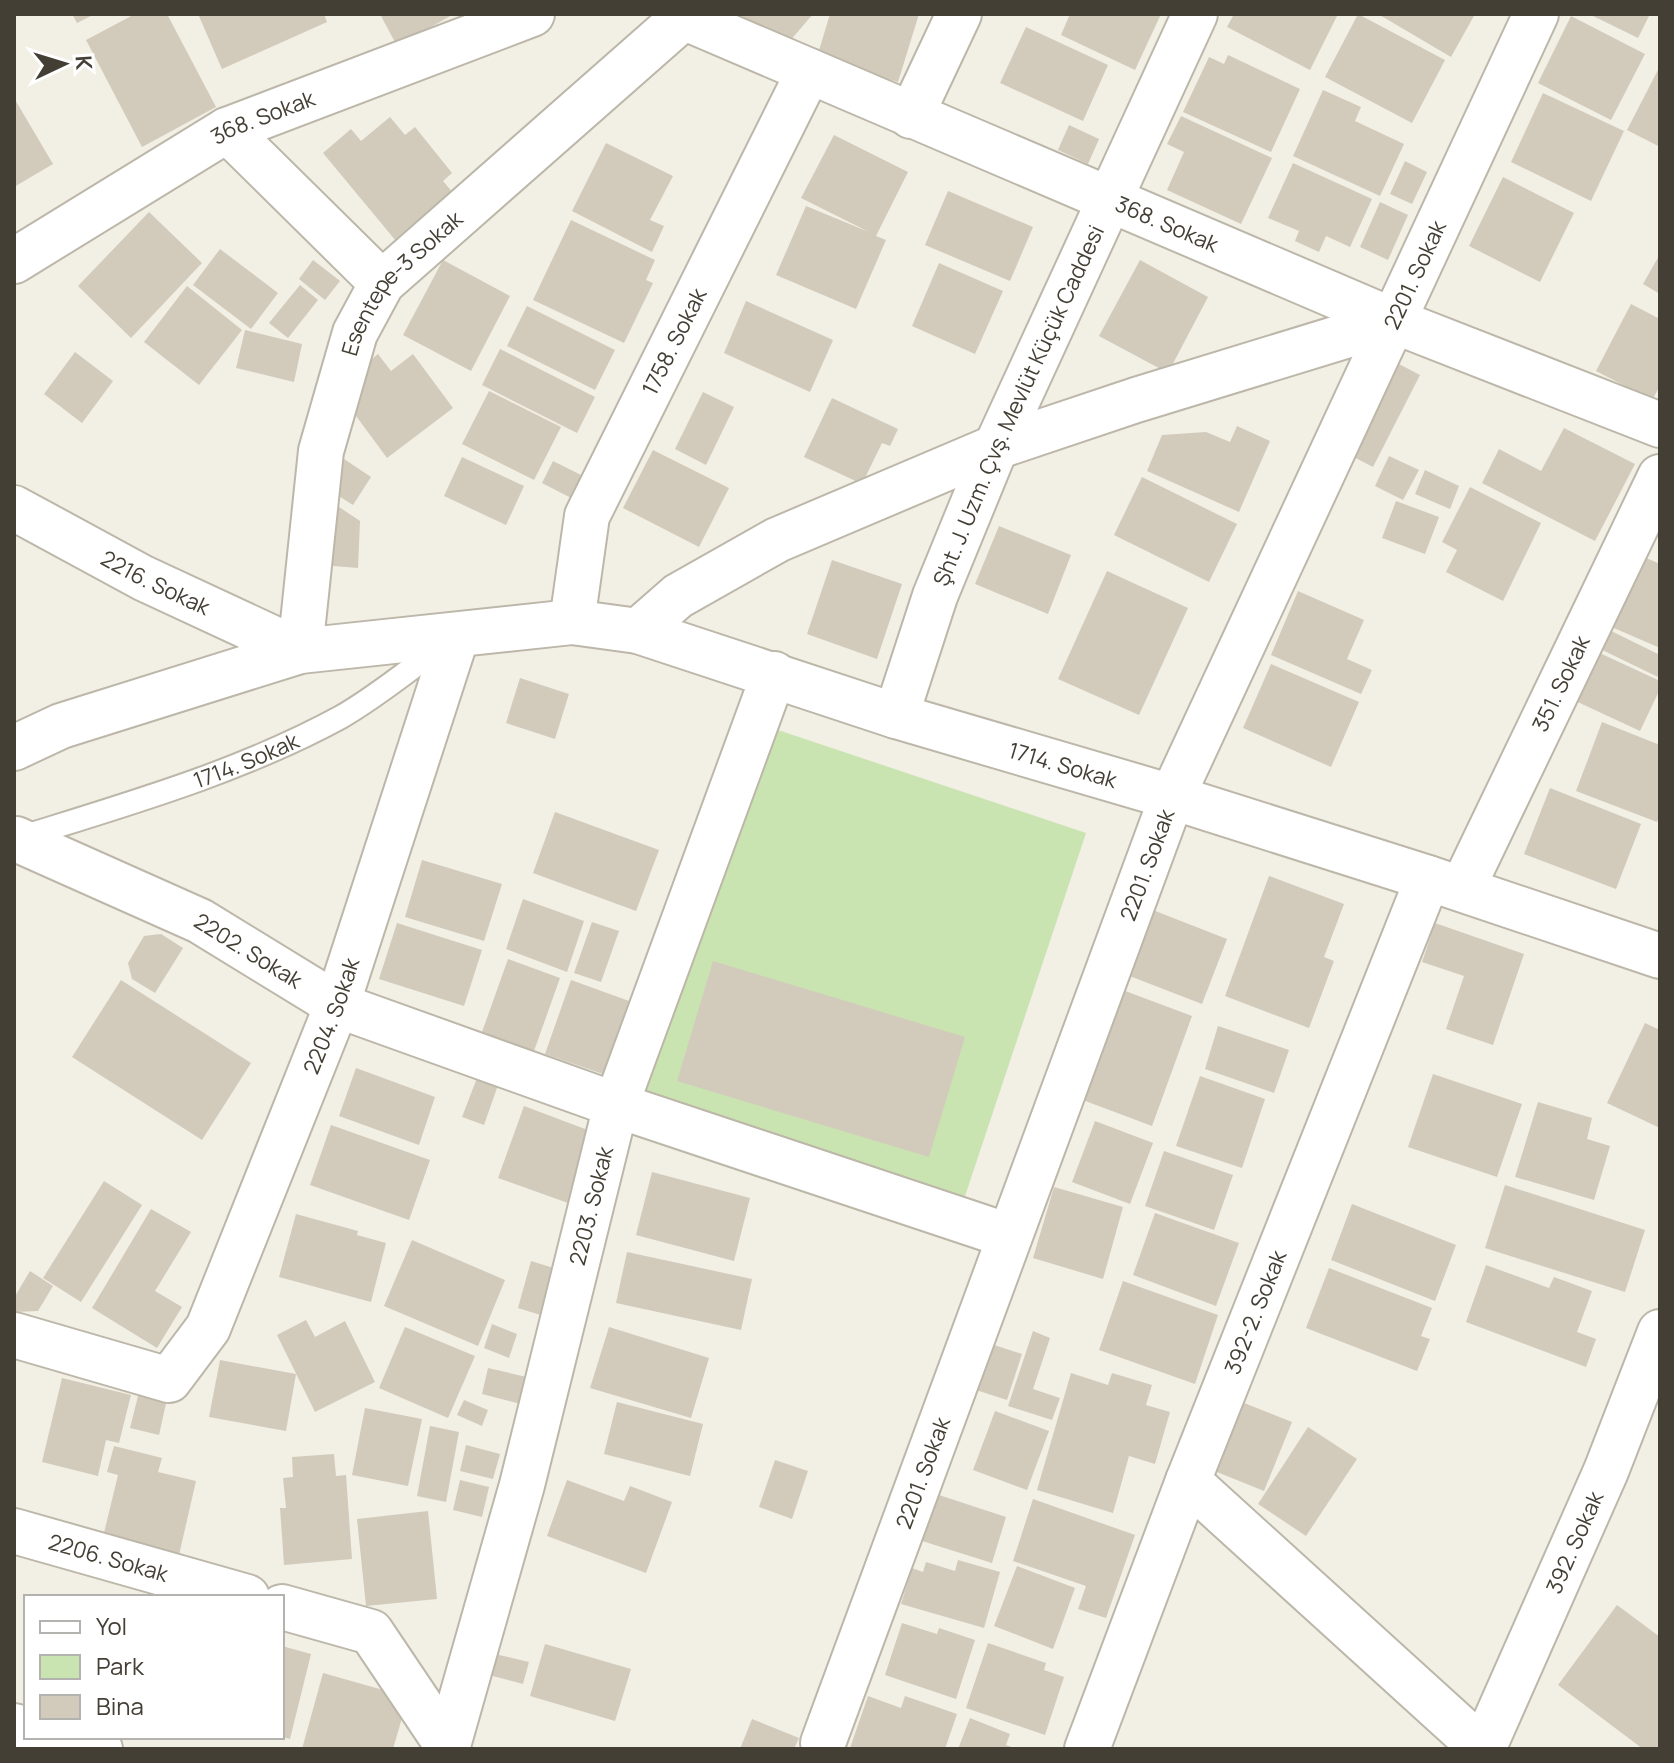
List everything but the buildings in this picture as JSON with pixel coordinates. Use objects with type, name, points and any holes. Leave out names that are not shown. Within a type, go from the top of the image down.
[{"type":"street","name":"368. Sokak","points":[[14,261],[227,130],[532,14]]},
{"type":"street","points":[[911,116],[959,14]]},
{"type":"street","name":"Şht. J. Uzm. Çvş. Mevlüt Küçük Caddesi","points":[[896,716],[935,596],[996,447],[1195,14]]},
{"type":"street","name":"2201. Sokak","points":[[823,1743],[1172,797],[1536,14]]},
{"type":"street","name":"368. Sokak","points":[[680,15],[1394,321],[1660,425]]},
{"type":"street","name":"Esentepe-3 Sokak","points":[[300,651],[321,451],[355,333],[382,283],[680,15]]},
{"type":"street","name":"1758. Sokak","points":[[572,622],[587,516],[809,71]]},
{"type":"street","points":[[227,130],[382,283]]},
{"type":"street","points":[[638,631],[678,596],[777,540],[996,447],[1136,400],[1394,321]]},
{"type":"street","name":"351. Sokak","points":[[1445,883],[1660,477]]},
{"type":"street","name":"2216. Sokak","points":[[14,508],[143,578],[300,651]]},
{"type":"street","name":"1714. Sokak","points":[[14,748],[61,726],[300,651],[572,622],[638,631],[896,716],[1172,797],[1445,883],[1660,956]]},
{"type":"street","name":"2204. Sokak","points":[[14,1335],[169,1380],[208,1328],[337,1005],[457,635]]},
{"type":"street","name":"2203. Sokak","points":[[447,1747],[522,1485],[616,1105],[774,674]]},
{"type":"street","name":"2202. Sokak","points":[[15,840],[200,921],[337,1005],[616,1105],[1009,1236]]},
{"type":"street","name":"392-2. Sokak","points":[[1087,1749],[1188,1481],[1445,883]]},
{"type":"street","name":"392. Sokak","points":[[1483,1749],[1606,1471],[1660,1332]]},
{"type":"street","points":[[1188,1481],[1483,1749]]},
{"type":"street","name":"2206. Sokak","points":[[14,1531],[240,1595]]},
{"type":"street","points":[[284,1608],[371,1632],[447,1747]]},
{"type":"street","points":[[62,1739],[100,1749]]},
{"type":"lane","name":"1714. Sokak","points":[[15,840],[129,804],[251,759],[342,716],[457,635]]},
{"type":"green space","points":[[766,726],[1086,833],[964,1199],[644,1091]]}]
